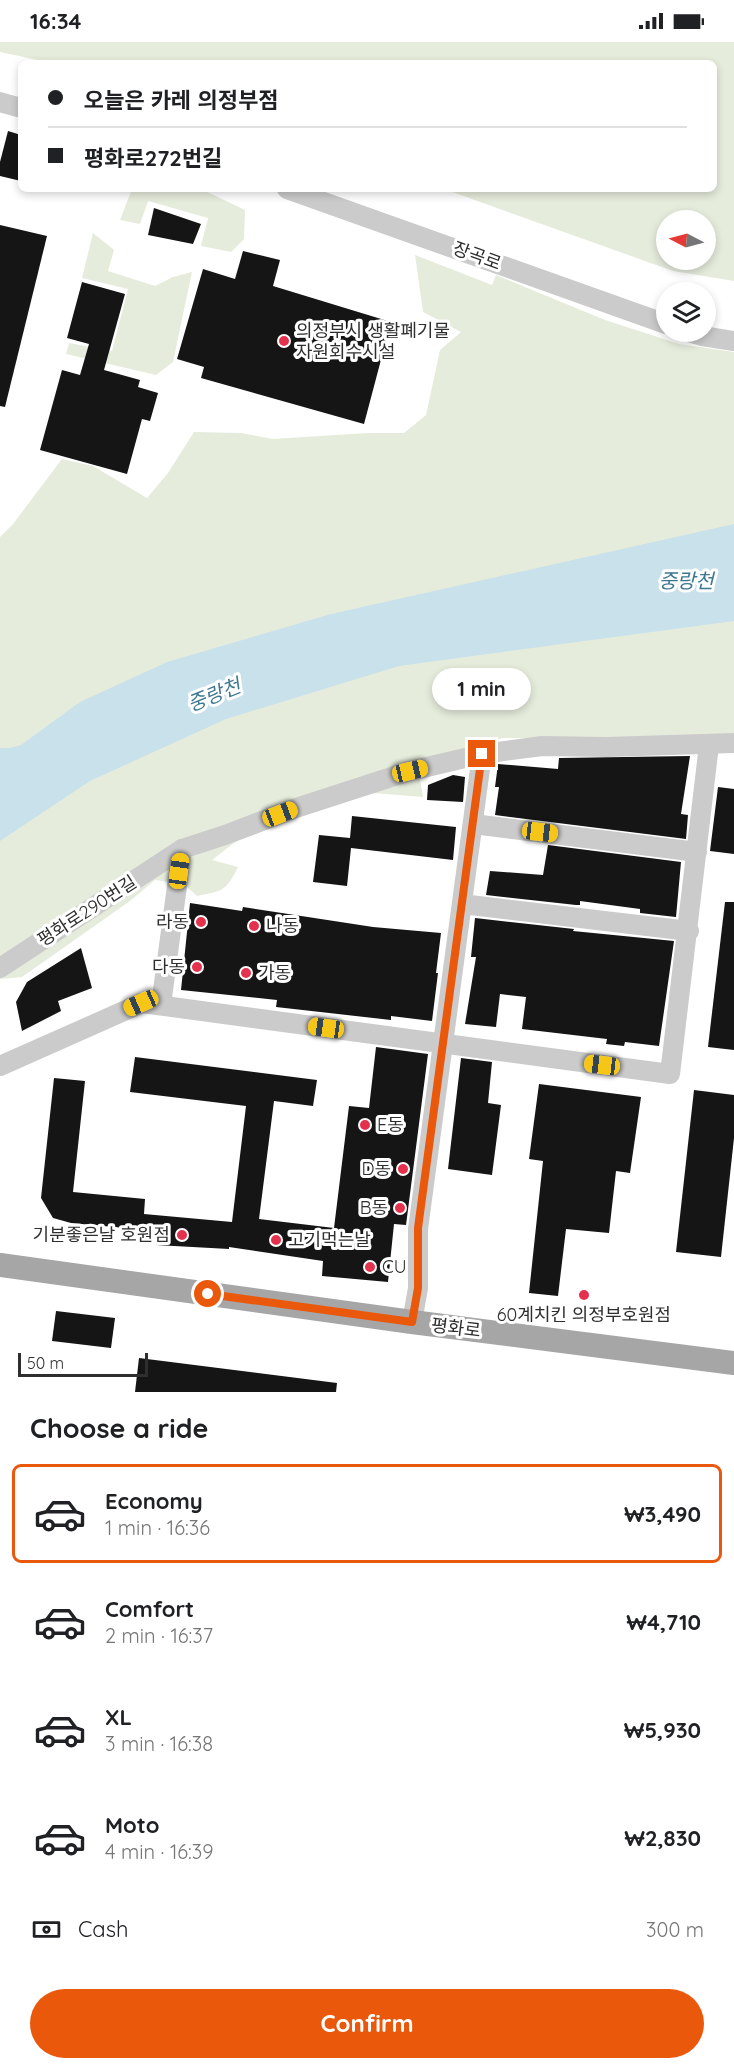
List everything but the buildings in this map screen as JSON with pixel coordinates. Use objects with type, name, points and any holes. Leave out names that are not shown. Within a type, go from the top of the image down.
[{"type":"main road","name":"평화로","points":[[0,1265],[412,1322],[734,1363]]},
{"type":"street","points":[[0,102],[18,107]]},
{"type":"street","name":"장곡로","points":[[295,192],[656,320]]},
{"type":"street","points":[[716,338],[734,341]]},
{"type":"street","name":"평화로290번길","points":[[0,968],[182,849],[298,807],[410,771],[482,754],[542,746],[607,747],[734,743]]},
{"type":"street","points":[[0,1066],[141,1003],[670,1074],[710,745]]},
{"type":"street","points":[[412,1322],[418,1288],[418,1228],[482,754]]},
{"type":"street","points":[[473,824],[697,852]]},
{"type":"street","points":[[161,1005],[182,849]]},
{"type":"street","points":[[462,904],[689,931]]},
{"type":"green space","points":[[0,42],[734,42],[734,281],[670,270],[716,270],[716,210],[656,210],[656,265],[452,192],[717,192],[717,60],[38,60],[0,52]]},
{"type":"green space","points":[[131,192],[207,192],[245,210],[244,239],[231,252],[201,246],[208,218],[148,201],[140,224],[120,220]]},
{"type":"green space","points":[[93,233],[114,250],[108,271],[155,286],[173,277],[192,272],[173,362],[156,375],[66,354],[69,343],[112,351],[128,289],[82,278]]},
{"type":"green space","points":[[415,255],[492,285],[496,275],[605,320],[656,337],[656,342],[673,342],[734,352],[734,740],[503,738],[417,761],[423,797],[324,789],[234,843],[212,860],[238,867],[223,889],[197,896],[184,884],[155,880],[130,901],[22,977],[0,979],[0,537],[13,524],[62,459],[93,466],[147,498],[168,473],[194,432],[241,433],[273,439],[404,433],[426,415],[440,350],[461,332],[423,312]]},
{"type":"water","name":"중랑천","points":[[734,524],[734,621],[399,666],[226,719],[90,781],[0,841],[0,748],[21,745],[80,702],[167,662],[331,614]]},
{"type":"place","name":"의정부시 생활폐기물 자원회수시설","points":[[284,341]]},
{"type":"place","name":"라동","points":[[201,922]]},
{"type":"place","name":"나동","points":[[254,926]]},
{"type":"place","name":"다동","points":[[197,967]]},
{"type":"place","name":"가동","points":[[246,973]]},
{"type":"place","name":"E동","points":[[365,1125]]},
{"type":"place","name":"D동","points":[[403,1169]]},
{"type":"place","name":"B동","points":[[400,1208]]},
{"type":"place","name":"기분좋은날 호원점","points":[[182,1235]]},
{"type":"place","name":"고기먹는날","points":[[276,1240]]},
{"type":"place","name":"CU","points":[[370,1267]]},
{"type":"place","name":"60계치킨 의정부호원점","points":[[584,1295]]},
{"type":"route","points":[[208,1294],[412,1322],[418,1288],[418,1228],[482,754]]}]
